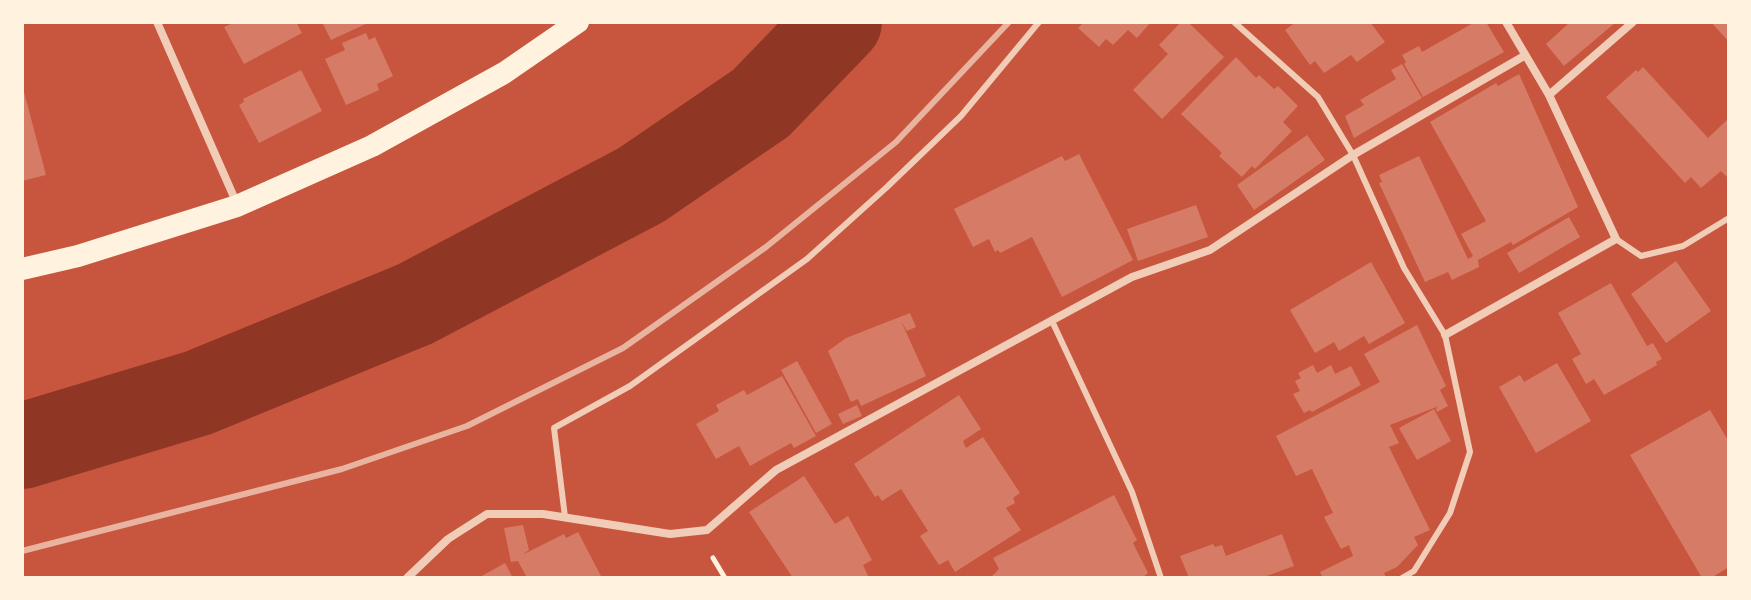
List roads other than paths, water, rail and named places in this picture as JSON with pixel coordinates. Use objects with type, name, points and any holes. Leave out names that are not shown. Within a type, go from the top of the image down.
[{"type":"highway","points":[[22,269],[78,256],[237,206],[372,146],[504,73],[578,22]]},
{"type":"street","points":[[157,22],[237,206]]},
{"type":"street","points":[[1445,335],[1616,239],[1549,95],[1506,22]]},
{"type":"street","points":[[1549,95],[1633,22]]},
{"type":"street","points":[[407,578],[448,539],[487,514],[543,514],[670,534],[707,530],[776,470],[1132,277],[1210,250],[1353,155],[1524,56]]},
{"type":"lane","points":[[565,517],[554,428],[630,386],[807,259],[961,116],[1039,22]]},
{"type":"lane","points":[[1234,22],[1318,97],[1353,155],[1404,268],[1445,335],[1470,452],[1450,513],[1414,571],[1402,578]]},
{"type":"lane","points":[[1616,239],[1641,256],[1683,246],[1729,218]]},
{"type":"lane","points":[[1052,321],[1132,492],[1161,578]]},
{"type":"waterway","points":[[22,446],[198,393],[415,304],[641,185],[761,103],[839,22]]},
{"type":"railway","points":[[22,551],[342,469],[467,426],[623,348],[766,247],[896,142],[1009,22]]}]
